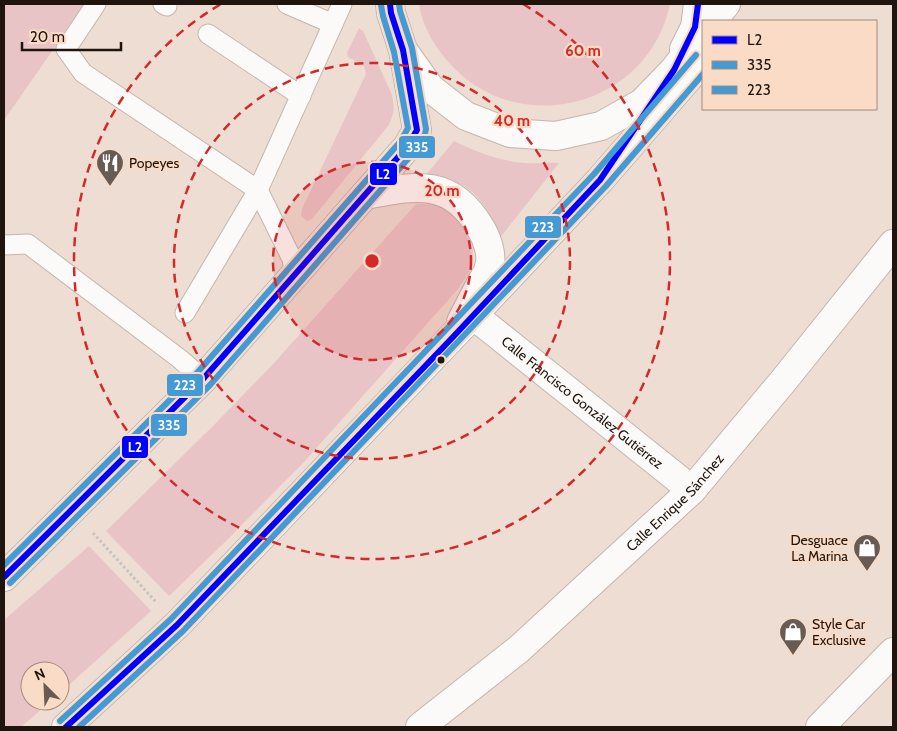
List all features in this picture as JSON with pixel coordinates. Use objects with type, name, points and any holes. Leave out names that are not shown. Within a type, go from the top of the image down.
[{"type":"street","points":[[4,577],[203,379],[407,147],[417,130],[403,50],[390,4]]},
{"type":"street","points":[[403,50],[430,88],[466,116],[510,133],[556,136],[601,126],[642,103],[674,70],[695,27],[698,4]]},
{"type":"street","points":[[713,20],[726,4]]},
{"type":"street","points":[[734,20],[741,4]]},
{"type":"street","points":[[600,180],[674,70],[702,34]]},
{"type":"street","points":[[66,727],[177,625],[453,337],[600,180],[702,62]]},
{"type":"street","points":[[365,195],[410,188],[425,188],[446,193],[460,201],[472,213],[482,230],[490,251],[489,267],[453,337]]},
{"type":"street","name":"Calle Enrique Sánchez","points":[[420,727],[519,649],[692,490],[790,373],[893,244]]},
{"type":"street","name":"Calle Francisco González Gutiérrez","points":[[474,315],[692,490]]},
{"type":"street","points":[[820,727],[893,652]]},
{"type":"lane","points":[[96,4],[66,49],[83,73],[258,190],[292,259],[294,275]]},
{"type":"lane","points":[[287,4],[333,24]]},
{"type":"lane","points":[[185,313],[258,190],[342,4]]},
{"type":"lane","points":[[208,34],[301,96]]},
{"type":"lane","points":[[4,231],[28,244],[180,359],[203,379]]},
{"type":"lane","points":[[4,245],[28,244]]},
{"type":"path","points":[[72,510],[177,625]]},
{"type":"shaded area","points":[[4,4],[85,4],[4,120]]},
{"type":"shaded area","points":[[419,4],[670,4],[657,40],[635,69],[607,89],[575,102],[540,106],[506,100],[473,84],[445,58],[436,46],[425,26]]},
{"type":"shaded area","points":[[359,28],[363,31],[392,95],[393,115],[388,126],[312,219],[307,221],[301,216],[302,209],[366,74],[364,66],[348,57],[347,53]]},
{"type":"shaded area","points":[[454,141],[479,152],[515,162],[559,163],[499,239],[488,212],[474,193],[454,181],[425,176]]},
{"type":"shaded area","points":[[416,204],[430,204],[442,207],[451,212],[466,229],[473,249],[473,260],[466,277],[458,289],[304,462],[169,596],[106,531],[274,363]]},
{"type":"shaded area","points":[[89,546],[151,611],[70,684],[70,661],[20,661],[20,711],[39,711],[21,727],[4,727],[4,620]]},
{"type":"transit line","name":"L2","points":[[4,577],[203,379],[407,147],[417,130],[403,50],[390,4]]},
{"type":"transit line","name":"335","points":[[10,583],[210,385],[414,152],[426,129],[412,48],[399,4]]},
{"type":"transit line","name":"L2","points":[[66,727],[177,625],[453,337],[600,180],[674,70],[695,27],[698,4]]},
{"type":"transit line","name":"223","points":[[4,565],[197,373],[400,142],[408,128],[394,52],[381,5]]},
{"type":"transit line","name":"223","points":[[60,721],[171,619],[594,174],[696,55]]},
{"type":"transit line","name":"335","points":[[79,727],[183,631],[606,186],[702,75]]},
{"type":"place","name":"Popeyes","points":[[110,187]]},
{"type":"place","name":"Desguace La Marina","points":[[867,572]]},
{"type":"place","name":"Style Car Exclusive","points":[[793,656]]}]
